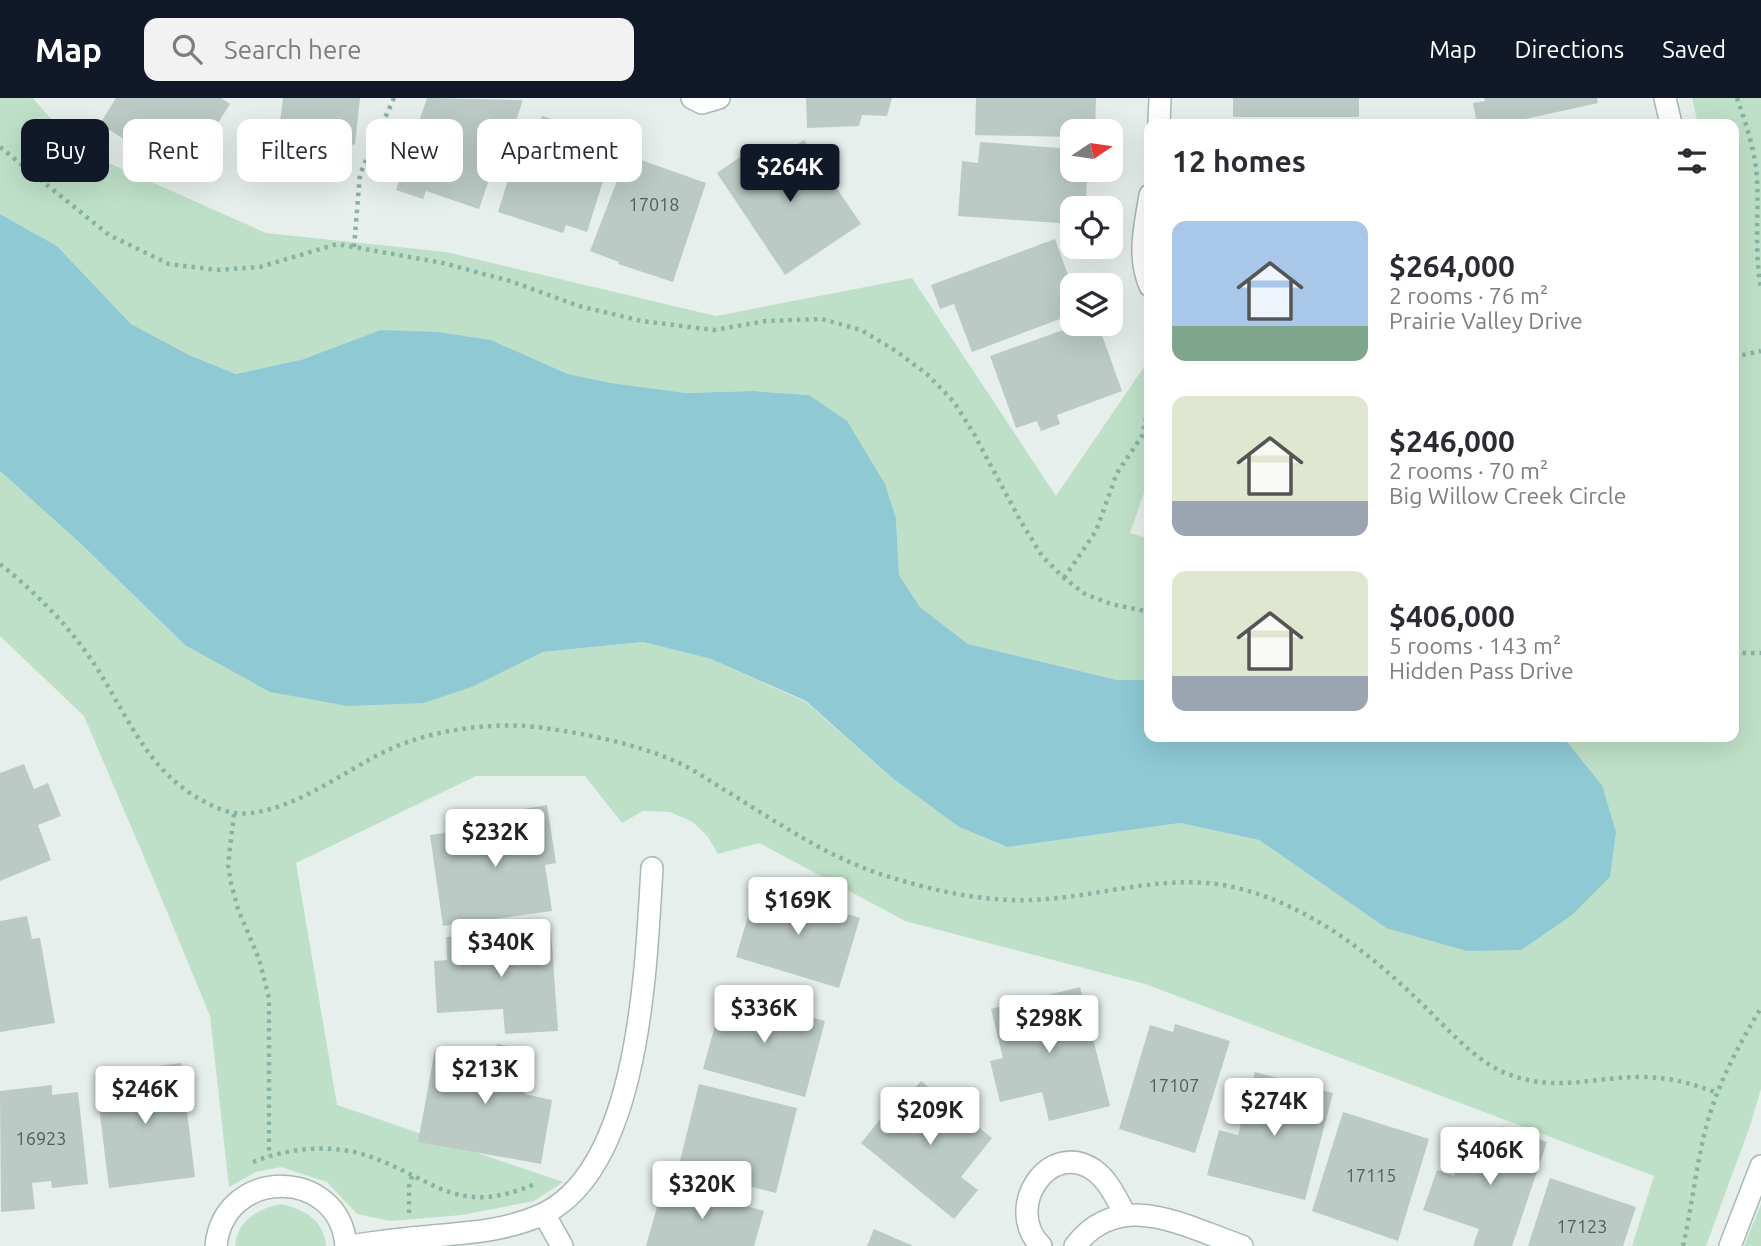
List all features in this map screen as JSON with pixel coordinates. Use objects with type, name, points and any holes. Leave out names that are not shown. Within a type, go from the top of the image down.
[{"type":"street","points":[[692,98],[702,103],[719,98]]},
{"type":"street","points":[[1159,119],[1160,98]]},
{"type":"street","points":[[1665,98],[1670,119]]},
{"type":"street","points":[[1144,239],[1144,272]]},
{"type":"street","points":[[216,1246],[218,1231],[231,1208],[254,1191],[281,1185],[308,1191],[331,1207],[345,1231],[347,1246],[508,1227],[544,1214],[572,1194],[596,1164],[611,1132],[639,1020],[652,868]]},
{"type":"street","points":[[1041,1246],[1028,1223],[1026,1203],[1034,1183],[1046,1171],[1062,1164],[1093,1169],[1109,1185],[1125,1214]]},
{"type":"street","points":[[1730,1246],[1761,1166]]},
{"type":"street","points":[[544,1214],[562,1246]]},
{"type":"street","points":[[1075,1246],[1085,1233],[1101,1222],[1125,1214],[1152,1215],[1242,1246]]},
{"type":"path","points":[[354,247],[360,174],[394,98]]},
{"type":"path","points":[[1737,98],[1754,153],[1757,179],[1756,263],[1761,288]]},
{"type":"path","points":[[0,147],[109,235],[169,264],[217,270],[260,267],[337,244],[443,263],[510,281],[579,306],[642,321],[714,330],[766,321],[822,319],[861,330],[928,375],[954,402],[1042,556],[1064,578],[1085,594],[1111,604],[1144,611]]},
{"type":"path","points":[[1739,355],[1761,351]]},
{"type":"path","points":[[1064,578],[1096,531],[1117,473],[1142,436],[1144,427]]},
{"type":"path","points":[[0,564],[55,615],[83,647],[140,743],[157,766],[177,785],[218,809],[234,814],[276,809],[391,748],[469,728],[528,726],[585,734],[677,762],[806,840],[865,869],[949,893],[1004,901],[1044,900],[1167,883],[1198,882],[1259,894],[1314,919],[1354,944],[1489,1065],[1507,1073],[1532,1081],[1562,1085],[1637,1077],[1667,1078],[1717,1093]]},
{"type":"path","points":[[1739,653],[1761,653]]},
{"type":"path","points":[[234,814],[228,865],[231,883],[238,909],[259,959],[269,998],[270,1156]]},
{"type":"path","points":[[1683,1246],[1703,1140],[1717,1093],[1740,1042],[1761,1008]]},
{"type":"path","points":[[246,1166],[270,1156],[304,1149],[347,1151],[372,1157],[439,1190],[462,1196],[481,1198],[500,1195],[542,1182]]},
{"type":"green space","points":[[0,98],[33,98],[51,119],[21,119],[21,182],[109,182],[109,163],[123,169],[123,182],[151,182],[266,233],[446,252],[716,316],[912,278],[1056,496],[1144,367],[1144,493],[1130,533],[1144,537],[1144,680],[1117,680],[968,644],[920,607],[899,575],[896,519],[809,395],[752,391],[686,393],[611,383],[568,374],[491,340],[304,359],[236,374],[189,355],[131,324],[57,246],[0,214]]},
{"type":"green space","points":[[1692,98],[1761,98],[1761,1089],[1706,1246],[1632,1246],[1654,1176],[1145,984],[905,921],[759,843],[718,854],[708,837],[693,822],[670,812],[643,811],[622,823],[585,776],[476,776],[296,863],[337,1105],[563,1182],[534,1201],[462,1215],[390,1221],[357,1214],[327,1182],[281,1167],[256,1172],[229,1187],[210,1016],[161,897],[84,716],[0,636],[0,471],[81,544],[185,645],[423,703],[472,687],[543,652],[643,642],[711,659],[806,702],[891,777],[959,827],[1006,847],[1180,823],[1259,840],[1386,928],[1602,785],[1567,742],[1739,742],[1739,119],[1697,119]]},
{"type":"green space","points":[[281,1204],[311,1217],[321,1229],[326,1246],[235,1246],[240,1229],[250,1217]]},
{"type":"green space","points":[[1761,1204],[1761,1246],[1744,1246]]},
{"type":"water","points":[[0,214],[57,246],[131,324],[189,355],[236,374],[304,359],[381,330],[437,332],[491,340],[568,374],[611,383],[686,393],[752,391],[809,395],[847,421],[885,484],[896,519],[899,575],[920,607],[968,644],[1117,680],[1144,680],[1144,742],[1567,742],[1602,785],[1616,832],[1610,877],[1572,915],[1521,950],[1467,951],[1386,928],[1259,840],[1180,823],[1007,847],[959,827],[891,777],[806,701],[711,659],[643,642],[543,652],[472,687],[424,703],[348,706],[270,692],[185,645],[81,544],[0,471]]},
{"type":"building","points":[[116,98],[221,98],[230,104],[220,119],[123,119],[123,138],[109,130],[109,119],[103,119]]},
{"type":"building","points":[[283,98],[360,98],[355,144],[352,145],[352,119],[280,119]]},
{"type":"building","points":[[427,98],[523,100],[516,119],[477,119],[477,182],[488,182],[479,209],[426,191],[423,199],[396,190],[399,182],[463,182],[463,119],[420,119]]},
{"type":"building","points":[[806,98],[892,98],[887,116],[862,115],[859,126],[807,128]]},
{"type":"building","points":[[976,98],[1096,98],[1095,119],[1060,119],[1060,137],[975,135]]},
{"type":"building","points":[[1233,98],[1359,98],[1359,117],[1233,117]]},
{"type":"building","points":[[1484,98],[1597,98],[1598,103],[1525,119],[1476,119],[1473,103],[1485,101]]},
{"type":"building","points":[[804,140],[861,224],[785,275],[717,173],[749,151],[761,169]]},
{"type":"building","points":[[980,142],[1060,148],[1060,182],[1087,182],[1086,196],[1060,196],[1060,223],[958,216],[962,161],[978,163]]},
{"type":"building","points":[[642,160],[706,183],[673,282],[618,264],[619,262],[590,251],[617,182],[642,182]]},
{"type":"building","points":[[507,182],[603,182],[587,232],[566,225],[563,233],[498,212]]},
{"type":"building","points":[[1055,239],[1067,273],[1060,273],[1060,319],[972,352],[954,304],[940,309],[931,285]]},
{"type":"building","points":[[1060,331],[1060,336],[1102,336],[1122,391],[1057,415],[1060,424],[1041,431],[1037,421],[1016,428],[990,356]]},
{"type":"building","points":[[24,764],[34,789],[48,783],[61,816],[38,825],[51,860],[0,881],[0,773]]},
{"type":"building","points":[[547,805],[556,863],[545,865],[552,911],[443,926],[430,835],[513,823],[511,811]]},
{"type":"building","points":[[757,886],[860,918],[839,988],[736,957]]},
{"type":"building","points":[[27,916],[32,939],[40,938],[55,1023],[0,1032],[0,921]]},
{"type":"building","points":[[551,931],[558,1031],[505,1034],[503,1009],[437,1013],[434,961],[447,960],[446,937]]},
{"type":"building","points":[[1080,987],[1110,1106],[1049,1121],[1042,1092],[1000,1102],[990,1061],[1003,1058],[991,1009]]},
{"type":"building","points":[[724,993],[825,1021],[805,1097],[703,1069]]},
{"type":"building","points":[[1175,1024],[1230,1041],[1195,1153],[1119,1129],[1150,1025],[1173,1032]]},
{"type":"building","points":[[497,1044],[532,1050],[524,1094],[552,1100],[541,1164],[418,1142],[435,1050],[494,1061]]},
{"type":"building","points":[[181,1063],[195,1177],[109,1188],[95,1074]]},
{"type":"building","points":[[1255,1072],[1333,1093],[1305,1200],[1207,1175],[1219,1130],[1238,1135]]},
{"type":"building","points":[[921,1081],[992,1138],[961,1177],[978,1190],[954,1219],[861,1143],[899,1096],[905,1100]]},
{"type":"building","points":[[699,1084],[797,1108],[776,1193],[678,1169]]},
{"type":"building","points":[[52,1085],[52,1095],[78,1092],[88,1184],[52,1188],[51,1181],[32,1183],[35,1209],[1,1212],[0,1091]]},
{"type":"building","points":[[1343,1112],[1429,1139],[1398,1241],[1312,1211]]},
{"type":"building","points":[[1502,1126],[1547,1142],[1512,1246],[1473,1246],[1479,1229],[1423,1210],[1437,1170],[1454,1176],[1466,1140],[1493,1150]]},
{"type":"building","points":[[1550,1178],[1636,1207],[1623,1246],[1528,1246]]},
{"type":"building","points":[[664,1182],[764,1211],[754,1246],[646,1246]]},
{"type":"building","points":[[874,1229],[913,1246],[867,1246]]}]
